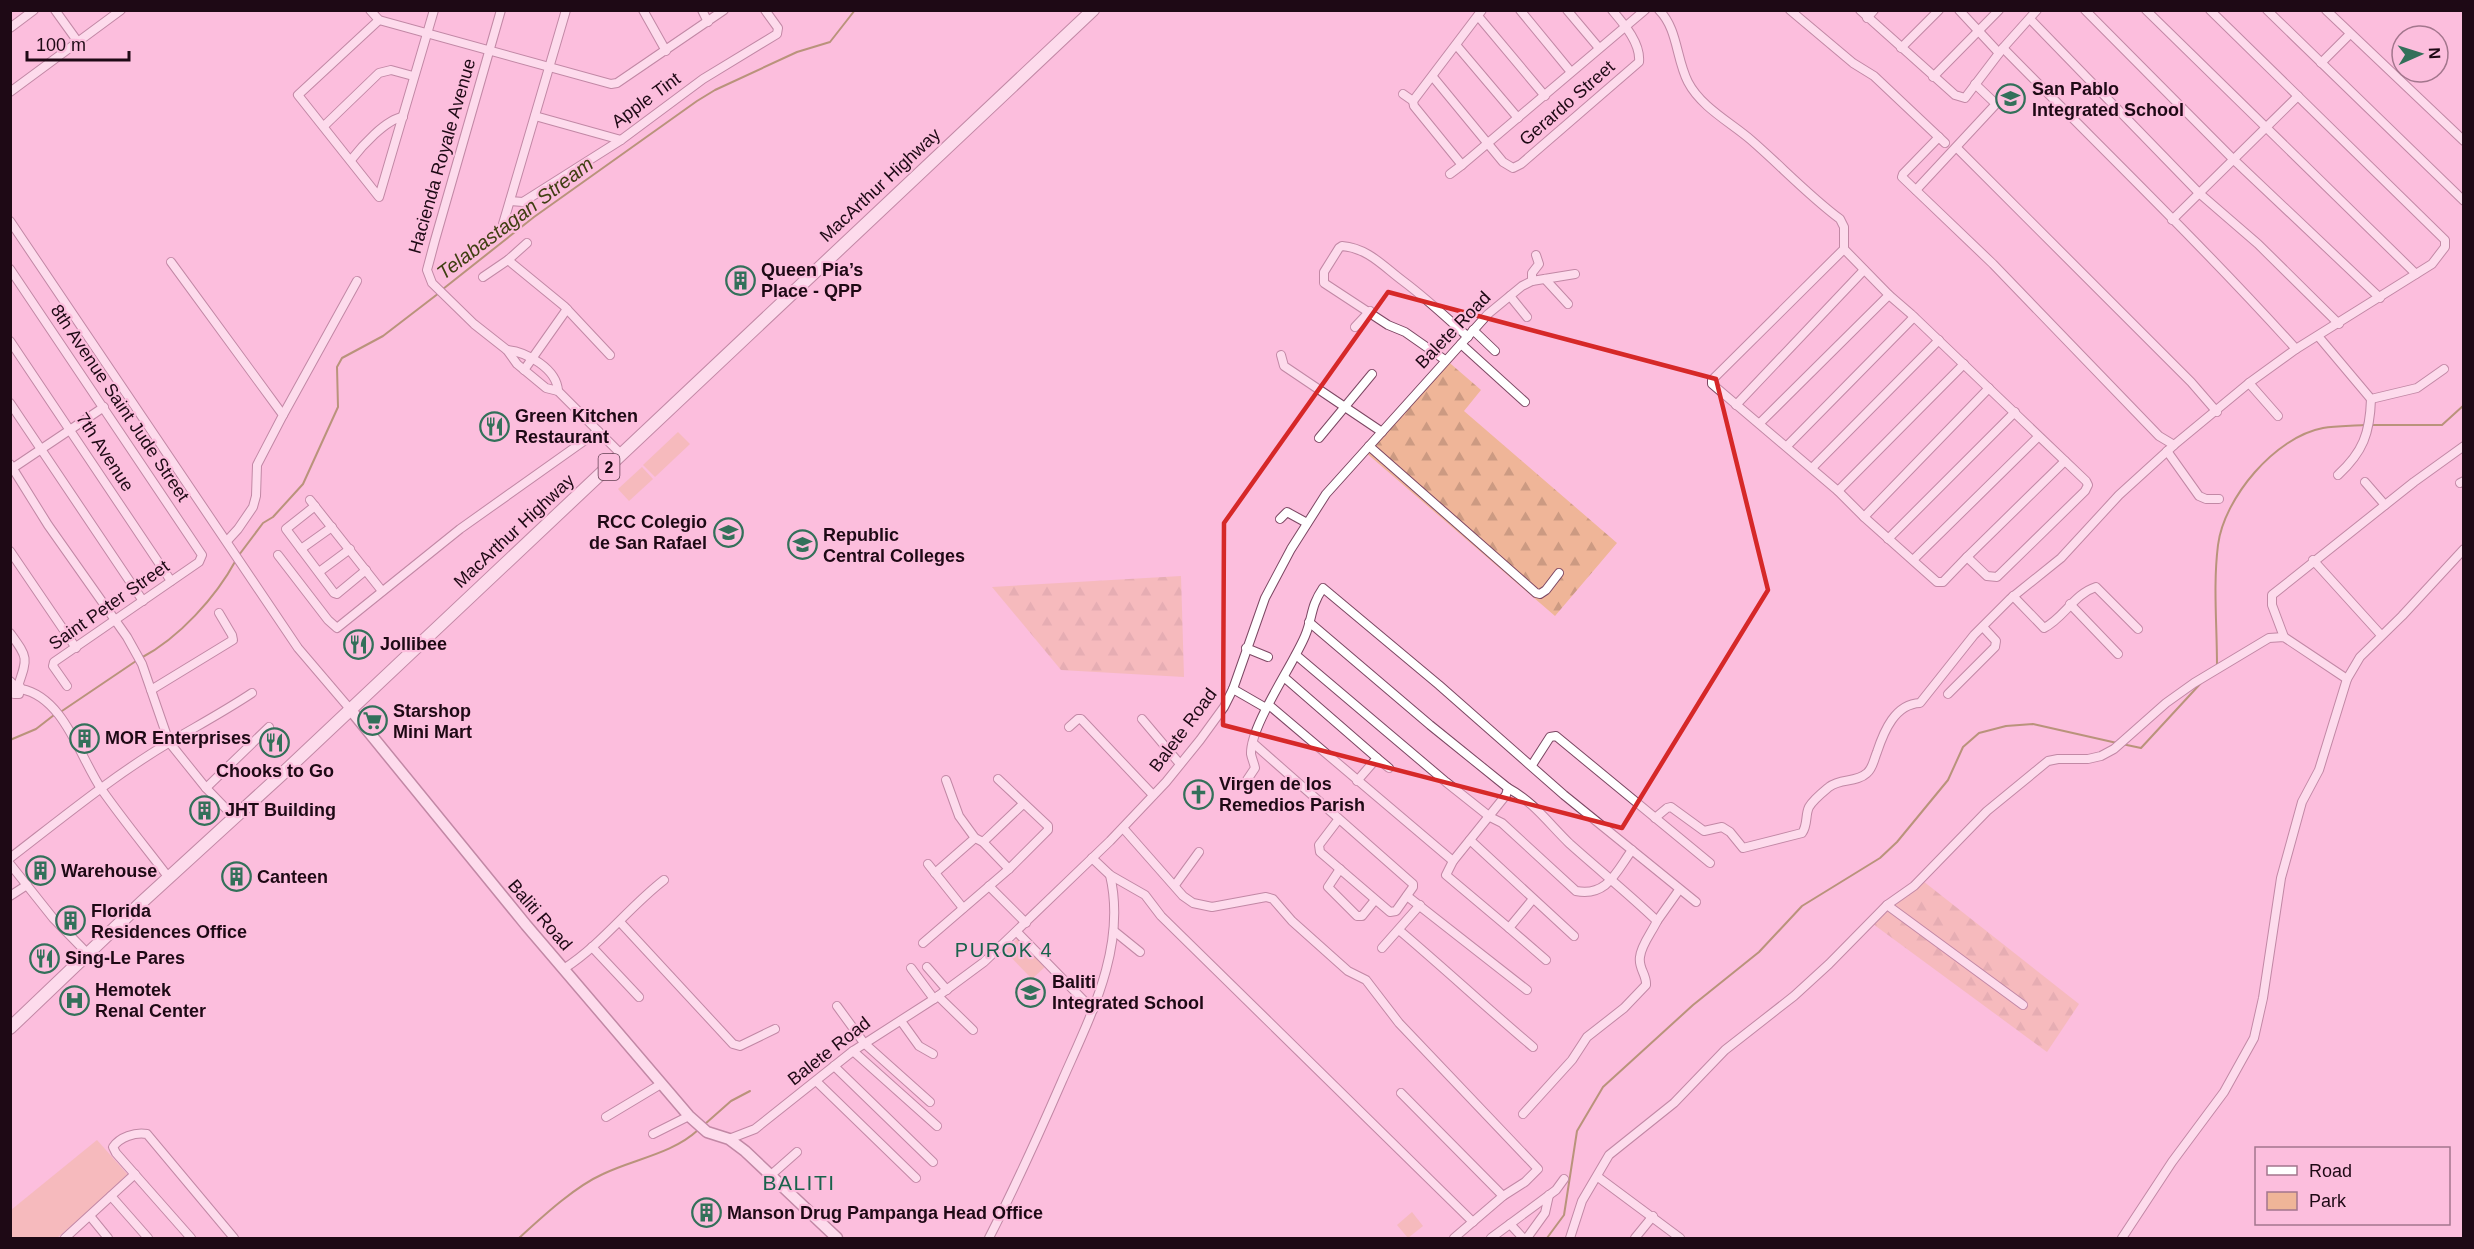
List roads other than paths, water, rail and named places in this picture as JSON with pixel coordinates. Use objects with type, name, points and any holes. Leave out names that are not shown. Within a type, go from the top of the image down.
[{"type":"highway","name":"MacArthur Highway","points":[[10,1028],[1093,10]]},
{"type":"main road","name":"Baliti Road","points":[[350,709],[628,1047],[693,1120],[709,1134],[729,1139]]},
{"type":"main road","points":[[729,1139],[771,1175],[837,1239]]},
{"type":"street","points":[[10,28],[34,10]]},
{"type":"street","points":[[55,10],[78,42]]},
{"type":"street","points":[[10,92],[121,10]]},
{"type":"street","points":[[370,10],[379,20],[611,84],[617,83],[666,51],[724,10]]},
{"type":"street","points":[[379,20],[298,92],[298,96],[380,197],[413,76],[434,10]]},
{"type":"street","name":"Hacienda Royale Avenue","points":[[501,10],[427,270],[432,283],[443,295],[507,350],[524,370],[546,388],[558,391],[622,455]]},
{"type":"street","points":[[503,224],[566,10]]},
{"type":"street","points":[[643,10],[666,51]]},
{"type":"street","points":[[702,10],[708,22]]},
{"type":"street","name":"Apple Tint","points":[[510,201],[523,202],[621,140],[686,91],[777,34],[778,28],[765,10]]},
{"type":"street","points":[[1520,10],[1572,72]]},
{"type":"street","points":[[1567,10],[1599,48]]},
{"type":"street","points":[[1612,10],[1626,27]]},
{"type":"street","points":[[1450,174],[1645,10]]},
{"type":"street","points":[[1659,10],[1667,18],[1687,81],[1694,91],[1720,118],[1750,140],[1840,219],[1844,227],[1844,249],[1889,295],[2086,481],[2088,486],[2085,491],[1997,577],[1987,576],[1967,557]]},
{"type":"street","points":[[1790,10],[1853,63],[1874,76],[1942,140],[1902,177],[1985,255],[2159,436],[2170,448],[2199,496],[2219,500]]},
{"type":"street","points":[[1860,10],[1934,77],[1959,97],[1965,98],[2001,51],[2037,10]]},
{"type":"street","points":[[1867,18],[1874,10]]},
{"type":"street","points":[[1901,48],[1939,10]]},
{"type":"street","points":[[1959,10],[2229,275],[2296,349]]},
{"type":"street","points":[[1934,77],[1999,10]]},
{"type":"street","points":[[2085,10],[2233,159],[2380,298]]},
{"type":"street","points":[[2146,10],[2416,274]]},
{"type":"street","points":[[1655,818],[1671,807],[1704,831],[1717,827],[1726,829],[1743,848],[1802,833],[1806,826],[1808,808],[1830,787],[1840,781],[1861,778],[1868,772],[1893,719],[1909,704],[1920,703],[1983,627],[2013,596],[2061,558],[2119,495],[2170,448],[2217,412],[2249,383],[2296,349],[2432,264],[2445,248],[2445,240],[2210,10]]},
{"type":"street","points":[[2267,10],[2463,201]]},
{"type":"street","points":[[2326,10],[2463,141]]},
{"type":"street","points":[[1413,101],[1480,14],[1545,96]]},
{"type":"street","points":[[2030,19],[2199,193],[2258,244],[2339,324]]},
{"type":"street","name":"Gerardo Street","points":[[1488,144],[1508,166],[1513,168],[1521,164],[1639,62],[1638,51],[1626,27]]},
{"type":"street","points":[[2321,63],[2350,34]]},
{"type":"street","points":[[1456,46],[1518,118]]},
{"type":"street","points":[[324,126],[379,73],[391,70],[413,76]]},
{"type":"street","points":[[1433,77],[1488,144]]},
{"type":"street","points":[[1916,190],[1958,148],[1996,104],[1975,84]]},
{"type":"street","points":[[1403,93],[1413,101],[1414,106],[1462,165]]},
{"type":"street","points":[[2172,220],[2298,96]]},
{"type":"street","points":[[535,116],[621,140]]},
{"type":"street","points":[[351,160],[386,126],[396,118],[403,117]]},
{"type":"street","points":[[1958,148],[2191,382],[2217,412]]},
{"type":"street","points":[[12,224],[298,648],[350,709]]},
{"type":"street","points":[[483,276],[508,260],[527,243]]},
{"type":"street","points":[[1445,360],[1405,332],[1388,325],[1370,311],[1324,283],[1322,279],[1329,263],[1342,246],[1354,248],[1379,261],[1424,295],[1467,337],[1525,402]]},
{"type":"street","points":[[1844,249],[1712,380],[1712,384],[1787,446],[1838,491],[1864,518],[1940,583],[2065,460]]},
{"type":"street","points":[[1532,281],[1532,273],[1539,264],[1536,255]]},
{"type":"street","points":[[508,260],[567,309],[610,355]]},
{"type":"street","points":[[171,262],[283,415]]},
{"type":"street","name":"8th Avenue Saint Jude Street","points":[[10,269],[202,555]]},
{"type":"street","points":[[1736,405],[1864,270]]},
{"type":"street","name":"Balete Road","points":[[729,1139],[755,1129],[853,1051],[947,990],[984,962],[1123,828],[1180,764],[1219,715],[1233,689],[1265,598],[1306,523],[1326,494],[1488,314],[1532,281],[1575,274]]},
{"type":"street","points":[[1545,279],[1568,304]]},
{"type":"street","points":[[226,541],[238,529],[253,507],[256,496],[257,465],[357,281]]},
{"type":"street","points":[[1760,423],[1889,295]]},
{"type":"street","points":[[1510,296],[1527,317]]},
{"type":"street","points":[[524,370],[567,309]]},
{"type":"street","points":[[1355,327],[1370,311]]},
{"type":"street","points":[[1787,446],[1914,317]]},
{"type":"street","points":[[2318,336],[2371,399],[2369,430],[2350,464],[2338,475]]},
{"type":"street","points":[[1467,337],[1495,351]]},
{"type":"street","points":[[1812,468],[1939,340]]},
{"type":"street","name":"7th Avenue","points":[[10,341],[71,429],[171,582]]},
{"type":"street","name":"Hacienda Royale Avenue","points":[[507,350],[525,354],[555,377],[558,391]]},
{"type":"street","points":[[1281,355],[1284,366],[1382,432]]},
{"type":"street","points":[[1838,491],[1964,364]]},
{"type":"street","points":[[2371,399],[2417,388],[2444,369]]},
{"type":"street","points":[[1320,438],[1372,374]]},
{"type":"street","points":[[2249,383],[2278,416]]},
{"type":"street","points":[[1864,518],[1989,388]]},
{"type":"street","points":[[10,403],[143,601]]},
{"type":"street","points":[[104,407],[12,466],[48,525],[116,620],[135,651],[142,664],[169,742],[206,788],[234,817]]},
{"type":"street","points":[[1888,539],[2014,412]]},
{"type":"street","points":[[278,555],[335,628],[460,529],[598,430]]},
{"type":"street","points":[[1913,560],[2038,436]]},
{"type":"street","points":[[1369,446],[1536,593],[1540,594],[1546,590],[1559,573]]},
{"type":"street","points":[[2347,679],[2284,637],[2272,605],[2272,595],[2313,560],[2463,446]]},
{"type":"street","points":[[2365,482],[2385,505]]},
{"type":"street","points":[[366,570],[337,594],[286,528],[313,503],[332,526],[350,549],[366,570],[382,591]]},
{"type":"street","points":[[1280,519],[1287,512],[1306,523]]},
{"type":"street","points":[[301,549],[332,526]]},
{"type":"street","points":[[319,572],[350,549]]},
{"type":"street","points":[[2122,1239],[2172,1162],[2224,1092],[2254,1038],[2267,978],[2281,878],[2302,802],[2319,770],[2347,679],[2360,657],[2402,616],[2463,549]]},
{"type":"street","points":[[10,550],[76,648]]},
{"type":"street","name":"Saint Peter Street","points":[[67,686],[53,666],[54,662],[199,562],[202,555]]},
{"type":"street","points":[[2313,560],[2381,635]]},
{"type":"street","points":[[2013,596],[2044,628],[2075,599],[2096,587],[2138,629]]},
{"type":"street","points":[[1247,780],[1255,768],[1251,756],[1253,743],[1268,707],[1296,655],[1310,622],[1314,602],[1323,588],[1696,902]]},
{"type":"street","points":[[2070,604],[2118,654]]},
{"type":"street","points":[[151,690],[233,640],[219,613]]},
{"type":"street","points":[[1310,622],[1430,725],[1509,789],[1525,798],[1571,844],[1657,921]]},
{"type":"street","points":[[1948,694],[1995,647],[1996,641],[1983,627]]},
{"type":"street","points":[[10,633],[26,655],[26,665],[15,688],[32,691],[52,706],[76,742],[101,788],[169,878]]},
{"type":"street","points":[[1570,1239],[1582,1201],[1609,1155],[1674,1103],[1725,1050],[1794,996],[1887,905],[1914,886],[1986,811],[2048,761],[2101,756],[2114,749],[2166,703],[2194,683],[2269,638],[2284,637]]},
{"type":"street","points":[[1246,648],[1268,657]]},
{"type":"street","points":[[1296,655],[1490,817],[1502,823],[1576,891],[1587,893],[1601,890],[1632,850]]},
{"type":"street","points":[[1285,678],[1389,768]]},
{"type":"street","points":[[1233,689],[1268,707],[1453,861]]},
{"type":"street","points":[[10,858],[101,788],[169,742],[252,693]]},
{"type":"street","points":[[1069,727],[1078,718],[1081,719],[1153,795]]},
{"type":"street","points":[[1142,720],[1180,764]]},
{"type":"street","points":[[206,788],[269,727]]},
{"type":"street","points":[[1532,765],[1550,737],[1556,736],[1710,863]]},
{"type":"street","points":[[1253,743],[1413,884],[1407,896],[1393,913],[1318,849],[1338,820]]},
{"type":"street","points":[[1357,781],[1377,758]]},
{"type":"street","points":[[923,943],[1008,869],[1048,828],[998,779]]},
{"type":"street","points":[[946,780],[959,816],[1008,869]]},
{"type":"street","points":[[1509,789],[1490,817],[1453,861],[1446,875],[1546,960]]},
{"type":"street","points":[[935,873],[1023,804]]},
{"type":"street","points":[[1123,828],[1183,896],[1193,903],[1212,907],[1266,897],[1273,899],[1292,921],[1343,967],[1366,980],[1399,1023],[1539,1167],[1525,1182],[1503,1196],[1454,1239]]},
{"type":"street","points":[[1470,840],[1574,936]]},
{"type":"street","points":[[1175,885],[1198,852]]},
{"type":"street","points":[[1092,858],[1110,875],[1145,895],[1161,916],[1473,1222]]},
{"type":"street","points":[[10,864],[88,954]]},
{"type":"street","points":[[928,864],[963,908]]},
{"type":"street","points":[[1340,869],[1328,887],[1357,916],[1362,916],[1375,900]]},
{"type":"street","points":[[989,1239],[1025,1166],[1093,1010],[1106,969],[1114,931],[1113,889],[1110,875]]},
{"type":"street","points":[[565,968],[592,947],[664,880]]},
{"type":"street","points":[[10,896],[27,885]]},
{"type":"street","points":[[989,886],[1026,923]]},
{"type":"street","points":[[1522,1114],[1572,1060],[1587,1037],[1624,1008],[1646,985],[1640,956],[1657,921],[1679,890]]},
{"type":"street","points":[[1407,896],[1527,990]]},
{"type":"street","points":[[1509,928],[1533,899]]},
{"type":"street","points":[[1382,948],[1420,905]]},
{"type":"street","points":[[1887,905],[2023,1005]]},
{"type":"street","points":[[620,922],[733,1044],[740,1046],[775,1029]]},
{"type":"street","points":[[1399,930],[1472,992],[1489,1011],[1533,1047]]},
{"type":"street","points":[[1114,931],[1140,952]]},
{"type":"street","points":[[1017,932],[1093,1010]]},
{"type":"street","points":[[592,947],[639,997]]},
{"type":"street","points":[[927,967],[947,990]]},
{"type":"street","points":[[911,968],[936,997],[973,1030]]},
{"type":"street","points":[[837,1006],[864,1043],[930,1102]]},
{"type":"street","points":[[901,1021],[920,1046],[933,1054]]},
{"type":"street","points":[[853,1051],[937,1126]]},
{"type":"street","points":[[834,1066],[933,1162]]},
{"type":"street","points":[[816,1081],[916,1178]]},
{"type":"street","points":[[606,1117],[661,1084]]},
{"type":"street","points":[[1401,1093],[1503,1196]]},
{"type":"street","points":[[653,1134],[693,1120]]},
{"type":"street","points":[[191,1239],[113,1147],[116,1143],[139,1132],[147,1134],[234,1239]]},
{"type":"street","points":[[771,1175],[797,1152]]},
{"type":"street","points":[[65,1239],[135,1174]]},
{"type":"street","points":[[1598,1177],[1653,1216],[1678,1238]]},
{"type":"street","points":[[1491,1239],[1549,1195],[1564,1179]]},
{"type":"street","points":[[1510,1224],[1525,1239],[1545,1213],[1549,1195]]},
{"type":"street","points":[[111,1196],[148,1239]]},
{"type":"street","points":[[90,1216],[108,1239]]},
{"type":"street","points":[[1635,1239],[1653,1216]]},
{"type":"waterway","name":"Telabastagan Stream","points":[[443,289],[534,217],[697,101],[715,90],[797,52],[830,42],[855,10]]},
{"type":"waterway","name":"Telabastagan Stream","points":[[239,555],[263,523],[273,517],[303,484],[338,407],[337,367],[342,358],[383,336],[439,293]]},
{"type":"waterway","points":[[2373,425],[2442,425],[2464,405]]},
{"type":"waterway","points":[[2217,665],[2215,590],[2218,545],[2222,527],[2241,490],[2255,472],[2287,443],[2323,428],[2364,425]]},
{"type":"waterway","points":[[141,658],[169,639],[195,615],[218,588],[236,560]]},
{"type":"waterway","points":[[59,713],[136,661]]},
{"type":"waterway","points":[[2122,744],[2141,748],[2201,683]]},
{"type":"waterway","points":[[10,740],[36,729],[54,715]]},
{"type":"waterway","points":[[1547,1238],[1564,1215],[1577,1131],[1603,1087],[1693,1005],[1759,952],[1802,906],[1880,858],[1897,842],[1948,780],[1963,747],[1979,733],[2006,726],[2033,724],[2117,743]]},
{"type":"waterway","points":[[705,1124],[731,1101],[750,1091]]},
{"type":"waterway","points":[[519,1238],[559,1203],[592,1180],[665,1151],[698,1130]]},
{"type":"place","name":"San Pablo Integrated School","points":[[2011,99]]},
{"type":"place","name":"Queen Pia’s Place - QPP","points":[[740,280]]},
{"type":"place","name":"Green Kitchen Restaurant","points":[[494,426]]},
{"type":"place","name":"RCC Colegio de San Rafael","points":[[728,532]]},
{"type":"place","name":"Republic Central Colleges","points":[[802,545]]},
{"type":"place","name":"Jollibee","points":[[359,644]]},
{"type":"place","name":"Starshop Mini Mart","points":[[372,721]]},
{"type":"place","name":"MOR Enterprises","points":[[84,738]]},
{"type":"place","name":"Chooks to Go","points":[[275,742]]},
{"type":"place","name":"Virgen de los Remedios Parish","points":[[1198,794]]},
{"type":"place","name":"JHT Building","points":[[204,810]]},
{"type":"place","name":"Warehouse","points":[[40,871]]},
{"type":"place","name":"Canteen","points":[[236,877]]},
{"type":"place","name":"Florida Residences Office","points":[[70,921]]},
{"type":"place","name":"Sing-Le Pares","points":[[44,958]]},
{"type":"place","name":"Baliti Integrated School","points":[[1031,992]]},
{"type":"place","name":"Hemotek Renal Center","points":[[74,1000]]},
{"type":"place","name":"Manson Drug Pampanga Head Office","points":[[706,1213]]},
{"type":"district","name":"PUROK 4","points":[[1004,950]]},
{"type":"district","name":"BALITI","points":[[799,1183]]}]
